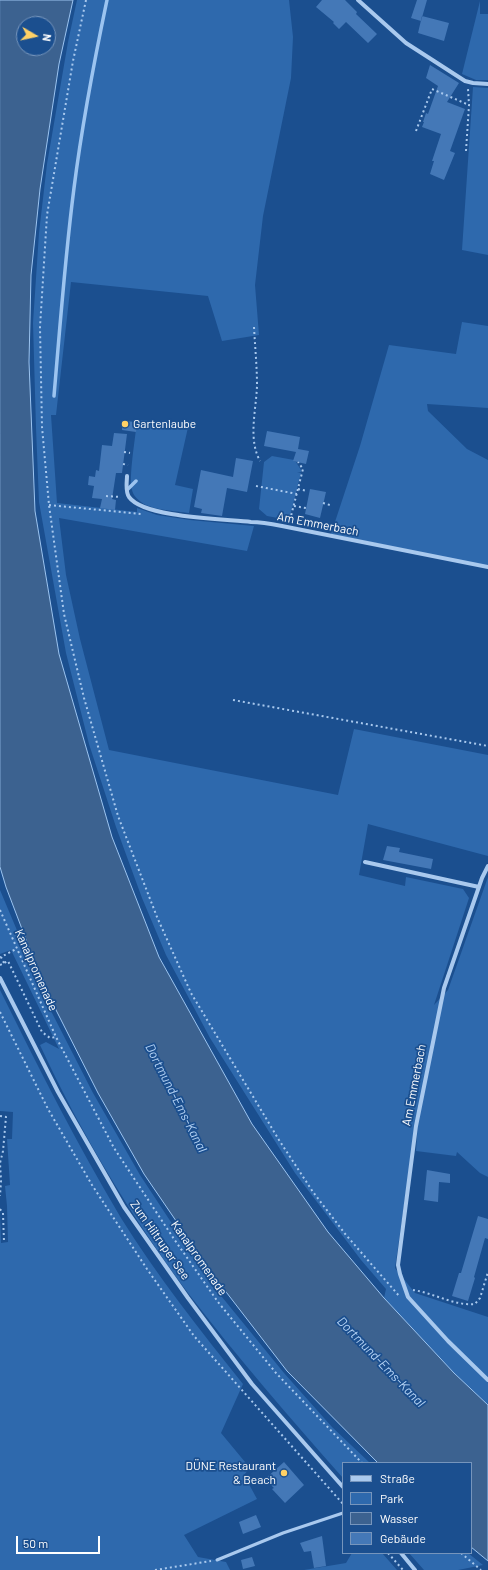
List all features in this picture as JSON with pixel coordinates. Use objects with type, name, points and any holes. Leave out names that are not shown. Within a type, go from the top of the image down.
[{"type":"street","points":[[358,0],[406,43],[468,82],[488,84]]},
{"type":"street","name":"Am Emmerbach","points":[[127,476],[127,492],[130,497],[144,506],[167,513],[215,520],[251,522],[288,527],[488,568]]},
{"type":"street","points":[[365,862],[479,887]]},
{"type":"street","name":"Am Emmerbach","points":[[488,866],[479,887],[444,988],[416,1126],[398,1265],[408,1297],[448,1341],[488,1380]]},
{"type":"street","name":"Zum Hiltruper See","points":[[0,978],[58,1092],[124,1207],[188,1298],[252,1384],[342,1486]]},
{"type":"street","points":[[402,1554],[415,1570]]},
{"type":"lane","points":[[217,1560],[283,1533],[342,1512]]},
{"type":"path","points":[[86,0],[73,61],[47,215],[40,327],[42,427],[49,505],[64,614],[84,698],[118,816],[157,917],[191,993],[279,1140],[313,1192],[346,1235],[401,1298],[408,1297]]},
{"type":"path","points":[[466,151],[469,105],[468,82]]},
{"type":"path","points":[[416,131],[432,89],[469,105]]},
{"type":"path","points":[[254,327],[257,385],[253,440],[255,452],[260,462]]},
{"type":"path","points":[[124,452],[130,453]]},
{"type":"path","points":[[288,527],[303,469],[298,462]]},
{"type":"path","points":[[123,464],[128,464]]},
{"type":"path","points":[[256,486],[297,494]]},
{"type":"path","points":[[298,489],[308,492]]},
{"type":"path","points":[[106,496],[110,497]]},
{"type":"path","points":[[323,503],[330,505]]},
{"type":"path","points":[[49,505],[143,514],[144,506]]},
{"type":"path","points":[[294,506],[306,508]]},
{"type":"path","points":[[233,700],[488,746]]},
{"type":"path","name":"Kanalpromenade","points":[[0,910],[56,1037],[114,1148],[174,1239],[218,1302],[276,1373],[361,1462]]},
{"type":"path","points":[[0,965],[4,963],[1,957],[16,948]]},
{"type":"path","name":"Kanalpromenade","points":[[4,963],[8,961],[42,1032],[50,1038],[56,1037]]},
{"type":"path","points":[[0,1116],[6,1117],[3,1151],[0,1163],[0,1196]]},
{"type":"path","points":[[0,1209],[3,1213],[4,1242]]},
{"type":"path","points":[[406,1291],[421,1291],[452,1301],[475,1304],[480,1298],[488,1272]]},
{"type":"path","points":[[389,1554],[403,1570]]},
{"type":"path","points":[[462,1554],[481,1570]]},
{"type":"path","points":[[155,1570],[217,1560]]},
{"type":"green space","points":[[77,0],[289,0],[293,37],[291,78],[263,216],[255,285],[259,335],[222,341],[208,296],[71,282],[56,415],[51,415],[57,503],[137,512],[137,508],[157,515],[190,520],[254,526],[247,551],[59,518],[66,575],[80,639],[109,750],[338,795],[354,729],[488,755],[488,856],[368,824],[359,875],[405,886],[406,877],[463,889],[469,898],[434,1005],[448,990],[488,877],[488,1177],[480,1173],[457,1152],[456,1156],[416,1151],[418,1122],[395,1268],[415,1293],[488,1317],[488,1405],[454,1373],[384,1298],[386,1289],[361,1260],[295,1173],[210,1038],[166,955],[142,898],[116,827],[89,744],[66,653],[39,502],[33,323],[39,233],[47,164],[68,42]]},
{"type":"green space","points":[[480,1],[480,14],[488,14],[488,80],[476,80],[462,74]]},
{"type":"green space","points":[[473,87],[488,88],[488,255],[462,250]]},
{"type":"green space","points":[[462,322],[488,326],[488,408],[427,404],[428,411],[467,449],[488,460],[488,566],[331,534],[360,446],[389,345],[456,354]]},
{"type":"green space","points":[[137,420],[189,423],[175,485],[193,489],[189,513],[164,510],[145,505],[133,494],[131,477]]},
{"type":"green space","points":[[272,456],[294,460],[301,470],[301,472],[297,472],[301,473],[289,520],[267,516],[259,509],[264,462]]},
{"type":"green space","points":[[0,890],[51,1011],[93,1093],[140,1175],[213,1286],[284,1373],[332,1427],[369,1462],[342,1462],[342,1477],[264,1387],[188,1293],[146,1234],[89,1141],[40,1045],[46,1042],[59,1049],[11,950],[0,954]]},
{"type":"green space","points":[[0,990],[58,1105],[121,1218],[164,1282],[243,1384],[221,1433],[250,1468],[244,1475],[257,1499],[184,1535],[198,1557],[226,1562],[230,1570],[0,1570],[0,1213],[1,1243],[8,1242],[5,1186],[10,1185],[7,1139],[12,1139],[13,1112],[0,1111]]},
{"type":"green space","points":[[351,1554],[383,1554],[397,1570],[304,1570],[346,1563]]},
{"type":"green space","points":[[410,1554],[469,1554],[483,1565],[458,1570],[424,1570]]},
{"type":"water","name":"Dortmund-Ems-Kanal","points":[[0,0],[73,0],[59,64],[40,189],[31,275],[29,362],[35,511],[59,654],[112,837],[159,957],[252,1124],[328,1232],[384,1298],[454,1373],[488,1405],[488,1561],[472,1548],[472,1462],[377,1462],[287,1371],[213,1275],[144,1174],[98,1093],[56,1010],[30,950],[0,867]]},
{"type":"building","points":[[322,0],[345,0],[357,12],[356,14],[377,34],[368,43],[346,22],[339,29],[333,23],[334,22],[316,7]]},
{"type":"building","points":[[417,0],[427,0],[421,21],[411,18]]},
{"type":"building","points":[[422,16],[449,23],[444,41],[418,33]]},
{"type":"building","points":[[430,65],[459,83],[447,102],[465,109],[450,151],[455,153],[444,180],[430,174],[434,161],[432,161],[441,134],[422,127],[426,113],[428,114],[438,86],[426,78]]},
{"type":"building","points":[[123,421],[137,422],[136,432],[122,430]]},
{"type":"building","points":[[267,431],[300,437],[298,449],[309,451],[306,464],[293,461],[296,452],[264,446]]},
{"type":"building","points":[[114,433],[127,434],[122,473],[116,473],[112,499],[116,500],[115,510],[100,508],[102,499],[92,498],[94,486],[88,485],[89,476],[95,477],[96,470],[99,471],[102,445],[112,446]]},
{"type":"building","points":[[236,458],[253,461],[247,492],[227,488],[222,516],[201,513],[202,509],[194,507],[201,470],[233,477]]},
{"type":"building","points":[[310,489],[326,492],[320,518],[305,514]]},
{"type":"building","points":[[387,846],[400,848],[399,852],[433,859],[431,869],[383,860]]},
{"type":"building","points":[[427,1170],[450,1174],[450,1183],[439,1182],[438,1202],[424,1200]]},
{"type":"building","points":[[478,1216],[488,1219],[488,1239],[485,1238],[468,1301],[452,1296],[459,1273],[461,1273]]},
{"type":"building","points":[[284,1462],[304,1485],[285,1503],[265,1479]]},
{"type":"building","points":[[256,1515],[261,1527],[243,1534],[239,1522]]},
{"type":"building","points":[[322,1536],[326,1566],[314,1568],[311,1551],[304,1552],[300,1543]]},
{"type":"building","points":[[252,1557],[255,1566],[243,1569],[241,1560]]},
{"type":"waterway","points":[[54,396],[65,266],[74,188],[97,47],[107,0]]},
{"type":"waterway","points":[[127,490],[136,481]]},
{"type":"place","name":"Gartenlaube","points":[[125,424]]},
{"type":"place","name":"DÜNE Restaurant & Beach","points":[[284,1473]]}]
